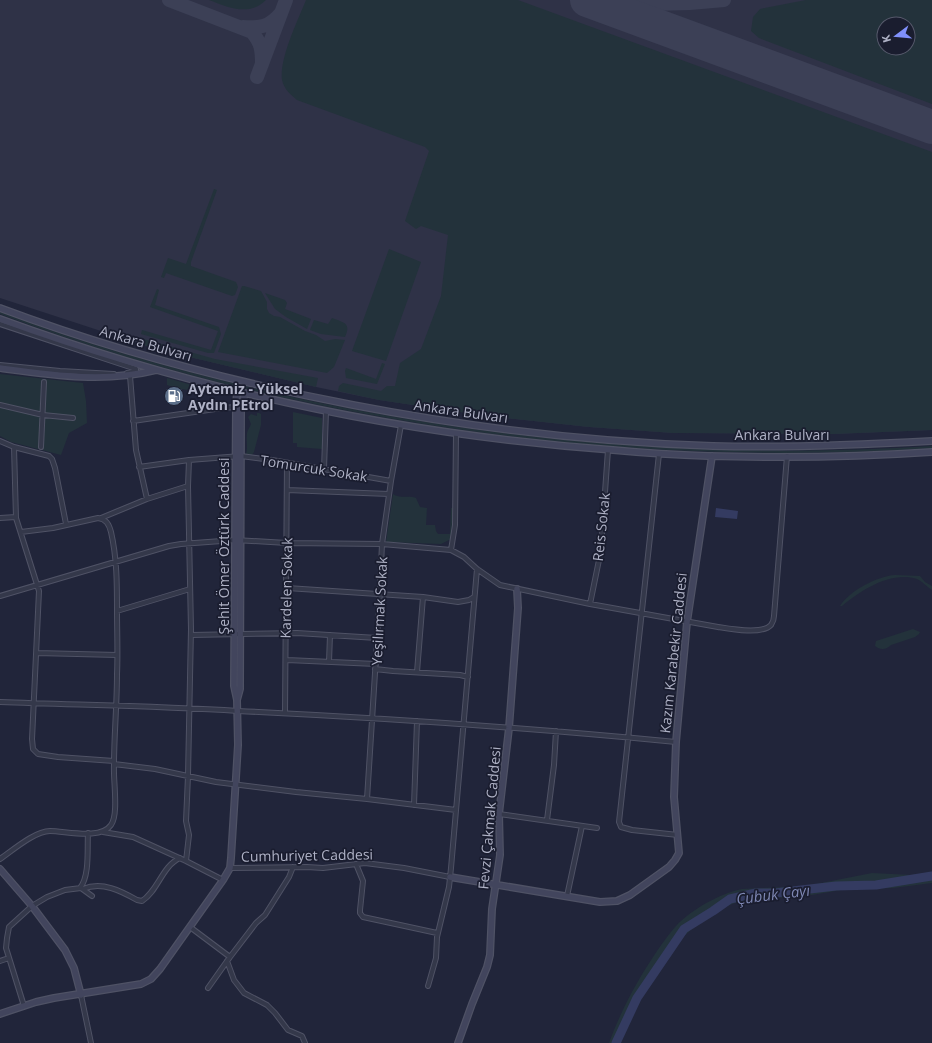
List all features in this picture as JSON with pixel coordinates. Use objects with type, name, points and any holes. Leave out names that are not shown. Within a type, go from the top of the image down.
[{"type":"street","name":"Ankara Bulvarı","points":[[0,308],[110,346],[258,385],[410,416],[493,428],[575,438],[713,446],[839,446],[932,441]]},
{"type":"street","name":"Ankara Bulvarı","points":[[0,319],[77,346],[156,370],[244,393],[326,411],[456,434],[537,444],[659,454],[712,456],[834,456],[932,452]]},
{"type":"street","points":[[0,324],[136,369],[136,371],[96,374],[0,366]]},
{"type":"street","points":[[0,366],[93,377],[130,376],[156,370]]},
{"type":"street","points":[[130,376],[136,450],[147,499]]},
{"type":"street","points":[[41,448],[44,382]]},
{"type":"street","name":"Şehit Ömer Öztürk Caddesi","points":[[237,391],[236,407],[239,456]]},
{"type":"street","name":"Şehit Ömer Öztürk Caddesi","points":[[0,1014],[54,998],[81,995],[147,982],[160,969],[230,868],[238,745],[237,700],[234,686],[238,634],[239,456],[244,393]]},
{"type":"street","points":[[0,405],[43,415],[73,418]]},
{"type":"street","points":[[133,421],[236,407]]},
{"type":"street","points":[[324,469],[326,411]]},
{"type":"street","name":"Yeşilırmak Sokak","points":[[367,798],[376,666],[382,544],[401,425]]},
{"type":"street","points":[[452,550],[455,525],[456,434]]},
{"type":"street","points":[[0,441],[14,447],[49,456],[52,459],[66,524]]},
{"type":"street","points":[[14,447],[16,517],[38,585],[39,594],[32,746],[36,753],[58,757],[114,762],[216,782],[296,792],[367,798],[456,810]]},
{"type":"street","name":"Reis Sokak","points":[[590,604],[599,560],[608,450]]},
{"type":"street","points":[[659,454],[619,825],[632,830],[678,834]]},
{"type":"street","name":"Tomurcuk Sokak","points":[[139,467],[189,460],[239,456],[391,481]]},
{"type":"street","name":"Kazım Karabekir Caddesi","points":[[621,900],[669,867],[679,853],[674,797],[676,742],[687,622],[712,456]]},
{"type":"street","points":[[0,596],[169,546],[189,543],[238,540],[287,543],[382,544],[452,550],[464,557],[477,569],[500,585],[517,589],[727,629],[764,629],[772,624],[774,616],[787,456]]},
{"type":"street","points":[[186,861],[189,835],[186,821],[191,635],[188,486],[189,460]]},
{"type":"street","name":"Kardelen Sokak","points":[[285,713],[287,463]]},
{"type":"street","points":[[21,532],[54,528],[66,524],[101,518],[147,499],[188,486]]},
{"type":"street","points":[[287,490],[389,494]]},
{"type":"street","points":[[0,518],[16,517]]},
{"type":"street","points":[[101,518],[106,521],[111,531],[116,562],[117,611],[114,816],[112,824],[103,832]]},
{"type":"street","points":[[428,986],[436,958],[438,933],[449,887],[477,569]]},
{"type":"street","points":[[287,588],[422,597],[458,602],[469,600],[474,596]]},
{"type":"street","name":"Fevzi Çakmak Caddesi","points":[[458,1042],[487,967],[490,955],[492,909],[500,855],[499,814],[509,728],[518,608],[517,589]]},
{"type":"street","points":[[117,611],[190,590]]},
{"type":"street","points":[[417,672],[422,597]]},
{"type":"street","points":[[191,635],[292,633],[377,638]]},
{"type":"street","points":[[329,662],[330,635]]},
{"type":"street","points":[[37,653],[117,655]]},
{"type":"street","points":[[286,660],[376,666],[417,672],[460,675],[468,678]]},
{"type":"street","points":[[0,702],[237,710],[464,724],[676,742]]},
{"type":"street","points":[[414,805],[418,721]]},
{"type":"street","points":[[548,820],[556,731]]},
{"type":"street","points":[[499,814],[597,828]]},
{"type":"street","points":[[567,896],[582,826]]},
{"type":"street","points":[[0,858],[30,838],[44,831],[88,833],[103,832],[133,837],[180,858],[223,880]]},
{"type":"street","points":[[81,888],[86,875],[88,833]]},
{"type":"street","points":[[24,1006],[9,958],[6,942],[9,927],[42,899],[70,889],[95,886],[112,888],[142,901],[148,896],[173,862],[180,858]]},
{"type":"street","name":"Cumhuriyet Caddesi","points":[[230,868],[323,868],[365,863],[404,868],[496,885],[606,902],[621,900]]},
{"type":"street","points":[[356,864],[363,881],[360,913],[363,917],[438,933]]},
{"type":"street","points":[[208,988],[256,923],[265,915],[289,877],[293,867]]},
{"type":"street","points":[[0,869],[32,906],[69,956],[74,968],[81,995],[91,1043]]},
{"type":"street","points":[[81,888],[92,896]]},
{"type":"street","points":[[190,927],[230,957]]},
{"type":"street","points":[[0,961],[9,958]]},
{"type":"street","points":[[227,962],[231,974],[244,993],[267,1004],[288,1030],[302,1036],[305,1043]]},
{"type":"shaded area","points":[[0,0],[932,0],[932,430],[834,434],[673,433],[589,427],[487,416],[379,400],[316,387],[156,349],[0,298]]},
{"type":"shaded area","points":[[209,0],[266,0],[252,8],[238,9],[230,8]]},
{"type":"shaded area","points":[[306,0],[518,0],[932,152],[932,430],[834,434],[673,433],[589,427],[487,416],[379,400],[338,391],[339,386],[343,383],[381,391],[387,386],[395,386],[400,363],[421,349],[441,296],[448,235],[421,226],[416,229],[405,221],[429,151],[425,147],[297,100],[286,89],[282,80],[283,61]]},
{"type":"shaded area","points":[[806,0],[932,0],[932,104],[759,38],[751,31],[753,17],[760,9]]},
{"type":"shaded area","points":[[214,189],[217,190],[191,262],[191,266],[236,282],[238,287],[235,295],[232,296],[166,273],[164,278],[161,277],[168,258],[186,264]]},
{"type":"shaded area","points":[[389,249],[421,262],[386,361],[352,351]]},
{"type":"shaded area","points":[[242,286],[261,291],[267,302],[267,309],[269,313],[274,316],[280,317],[325,341],[335,339],[345,340],[334,367],[327,373],[218,352]]},
{"type":"shaded area","points":[[157,289],[159,290],[155,305],[219,327],[221,334],[214,353],[208,353],[141,334],[142,330],[211,350],[218,331],[150,307]]},
{"type":"shaded area","points":[[265,293],[285,300],[287,303],[285,309],[311,319],[307,329],[275,309]]},
{"type":"shaded area","points":[[0,312],[105,348],[211,378],[283,395],[444,425],[606,443],[687,448],[769,451],[850,450],[932,446],[932,448],[859,452],[712,452],[567,442],[421,424],[304,402],[216,382],[85,344],[0,314]]},
{"type":"shaded area","points":[[332,318],[346,324],[347,332],[345,337],[321,334],[310,330],[314,320],[328,324]]},
{"type":"shaded area","points":[[140,338],[215,359],[318,378],[316,387],[156,349],[138,343]]},
{"type":"shaded area","points":[[382,363],[385,364],[377,384],[346,378],[346,368],[376,379]]},
{"type":"shaded area","points":[[0,374],[83,383],[87,423],[69,433],[61,455],[11,442],[0,436]]},
{"type":"shaded area","points":[[167,378],[192,385],[187,390],[176,388],[167,385]]},
{"type":"shaded area","points":[[293,412],[322,418],[322,449],[297,447],[297,443],[293,443]]},
{"type":"shaded area","points":[[257,413],[261,414],[261,425],[254,452],[252,455],[246,454],[247,433],[251,424],[248,417],[251,414],[257,416]]},
{"type":"shaded area","points":[[393,494],[416,498],[420,507],[427,508],[426,525],[435,525],[438,534],[450,534],[451,508],[453,508],[451,539],[441,544],[386,542]]},
{"type":"shaded area","points":[[895,575],[920,576],[925,582],[932,586],[932,590],[917,579],[907,577],[897,578],[887,580],[867,588],[840,606],[844,600],[864,585],[880,578]]},
{"type":"shaded area","points":[[913,629],[920,632],[915,637],[891,645],[885,649],[875,646],[876,641]]},
{"type":"shaded area","points":[[932,872],[932,883],[893,888],[847,889],[806,896],[748,900],[717,910],[702,920],[682,938],[635,1007],[621,1043],[609,1043],[630,995],[659,948],[673,929],[682,920],[715,898],[742,889],[806,886],[872,873],[912,875]]},
{"type":"water","points":[[716,508],[738,511],[737,519],[715,517]]},
{"type":"waterway","name":"Çubuk Çayı","points":[[616,1043],[637,998],[684,929],[730,899],[756,893],[775,893],[836,886],[876,885],[932,876]]},
{"type":"taxiway","points":[[169,0],[252,32],[260,46],[262,64]]},
{"type":"taxiway","points":[[257,77],[286,0]]},
{"type":"taxiway","points":[[597,0],[660,4],[724,0]]},
{"type":"taxiway","points":[[243,27],[264,26],[277,18],[281,13]]},
{"type":"runway","points":[[587,0],[932,127]]},
{"type":"place","name":"Aytemiz - Yüksel Aydın PEtrol","points":[[174,396]]}]
